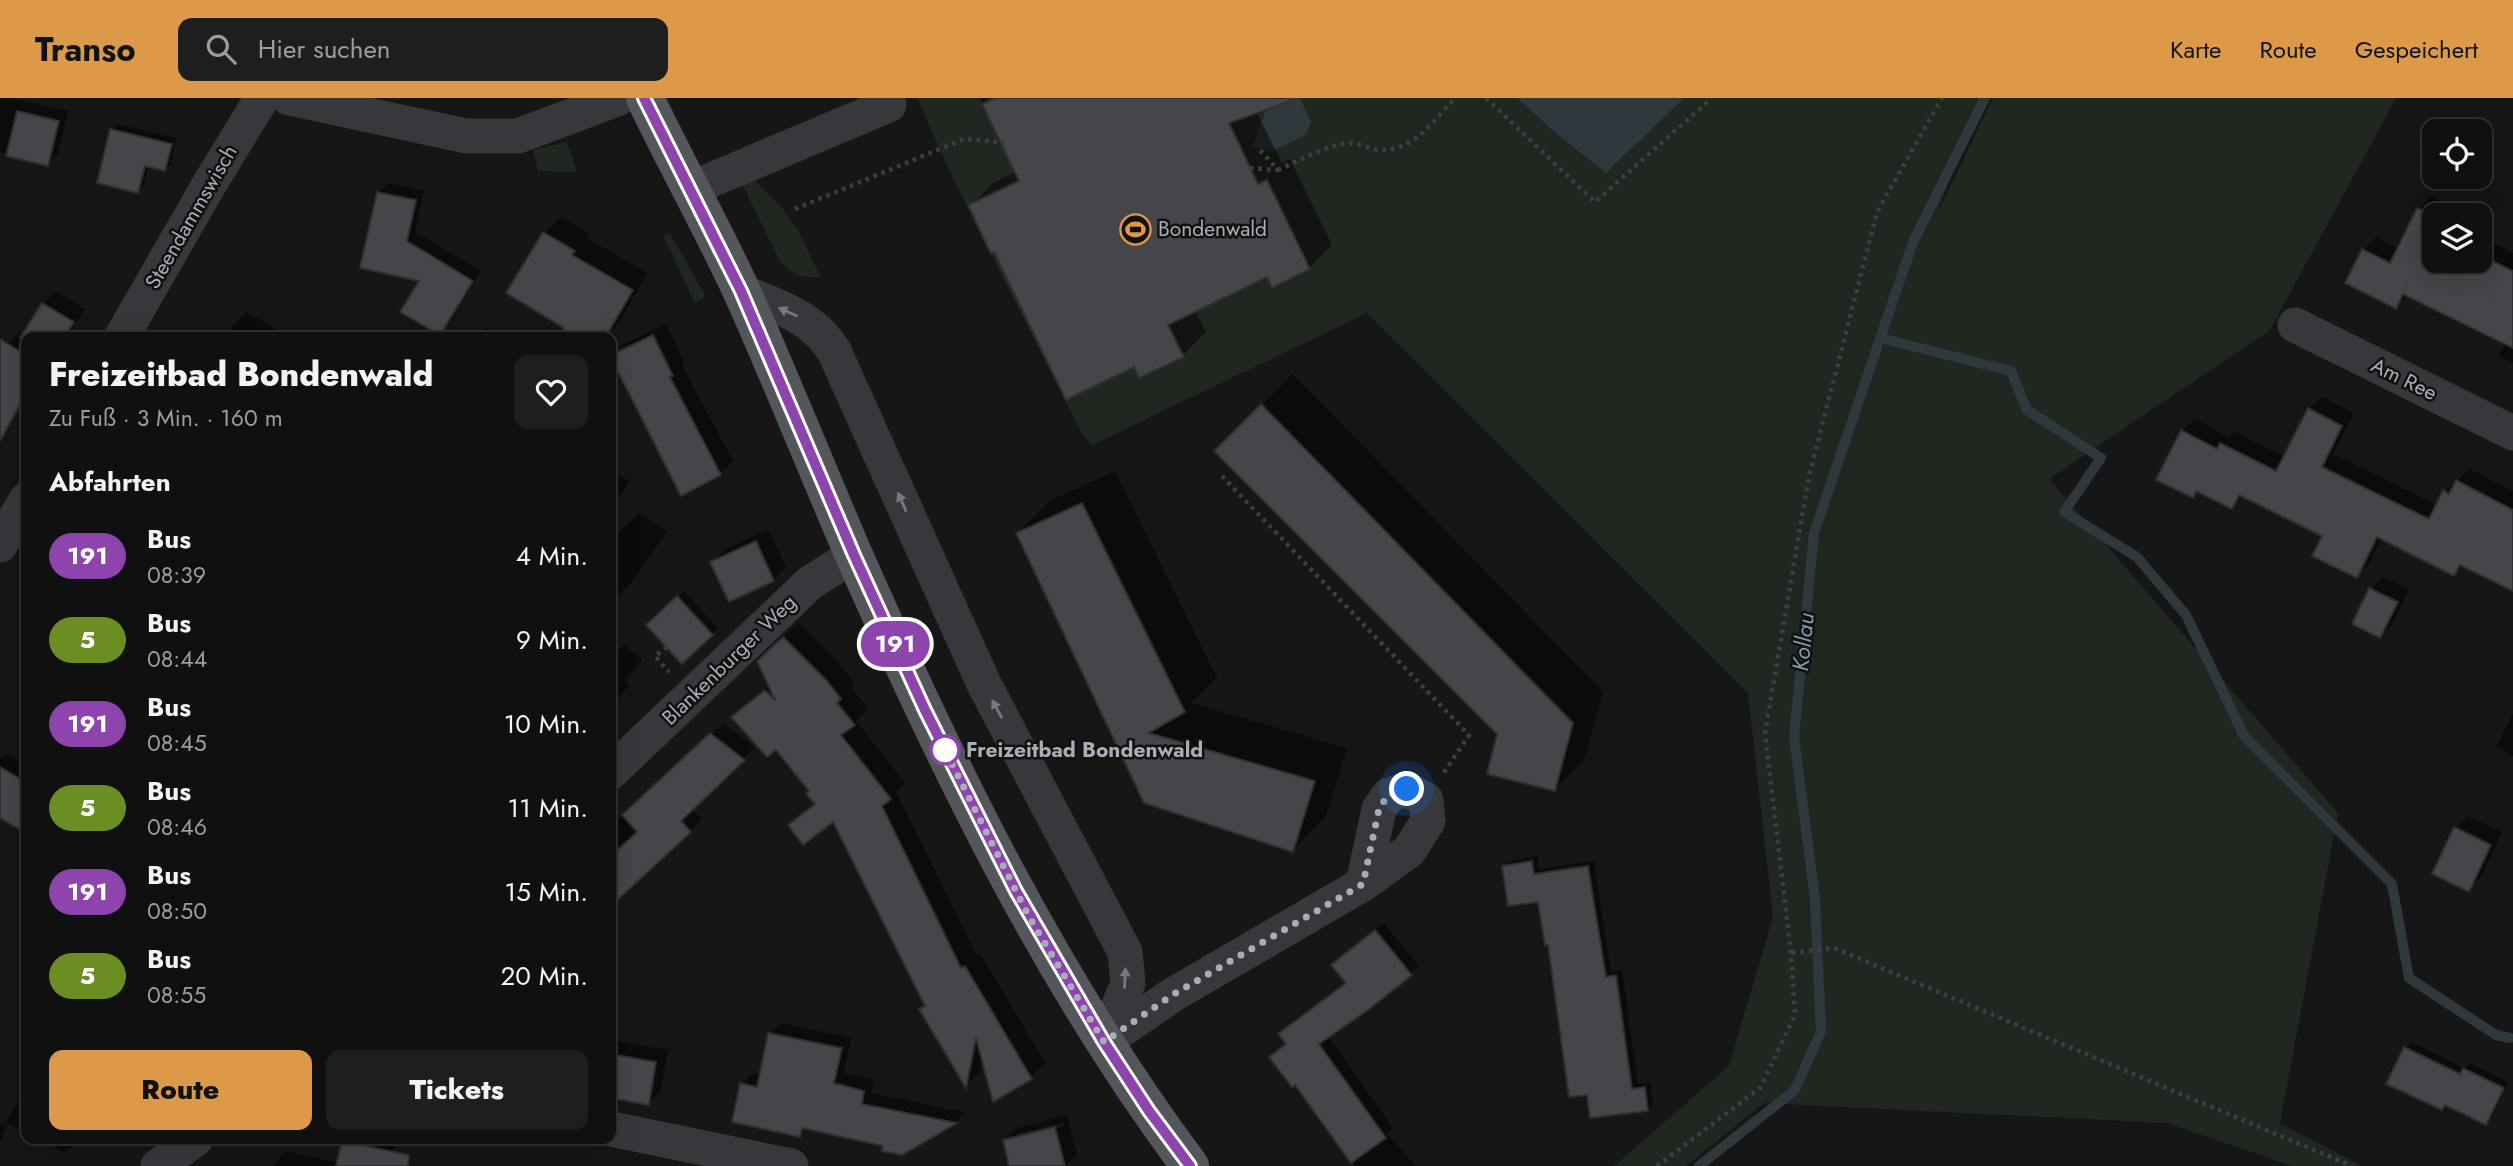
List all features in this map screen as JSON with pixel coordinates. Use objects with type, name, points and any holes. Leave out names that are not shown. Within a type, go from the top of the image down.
[{"type":"main road","points":[[645,98],[741,291],[854,555],[925,710],[1028,915],[1104,1042],[1149,1111],[1190,1166]]},
{"type":"street","name":"Steendammswisch","points":[[124,332],[262,98]]},
{"type":"street","points":[[289,98],[466,136],[488,137],[518,136],[619,98]]},
{"type":"street","points":[[690,189],[889,105]]},
{"type":"street","points":[[741,291],[807,320],[824,336],[834,351],[984,684],[1125,952],[1128,983],[1104,1042]]},
{"type":"street","name":"Am Ree","points":[[2295,325],[2513,433]]},
{"type":"street","points":[[0,545],[21,509]]},
{"type":"street","name":"Blankenburger Weg","points":[[616,767],[810,583],[854,555]]},
{"type":"street","points":[[1104,1042],[1174,994],[1363,884],[1409,851],[1428,821],[1426,800],[1407,789],[1388,795],[1379,809],[1363,884]]},
{"type":"street","points":[[616,1130],[791,1166]]},
{"type":"street","points":[[158,1166],[189,1144]]},
{"type":"path","points":[[1250,167],[1278,170],[1317,152],[1349,143],[1382,150],[1406,145],[1426,130],[1455,98]]},
{"type":"path","points":[[1486,98],[1595,202],[1712,98]]},
{"type":"path","points":[[1657,1166],[1760,1088],[1795,1016],[1791,953],[1765,733],[1809,476],[1877,212],[1942,98]]},
{"type":"path","points":[[794,209],[964,139],[1010,143]]},
{"type":"path","points":[[1259,149],[1278,170]]},
{"type":"path","points":[[1222,476],[1469,735],[1426,800]]},
{"type":"path","points":[[1791,953],[1834,947],[2352,1166]]},
{"type":"shaded area","points":[[917,98],[1981,98],[1935,218],[1993,98],[2396,98],[2270,330],[2049,479],[2338,813],[2280,1123],[2362,1166],[2292,1166],[2167,1123],[1764,1103],[1686,1166],[1614,1166],[1729,1066],[1773,917],[1748,693],[1367,313],[1092,445],[1081,432],[952,176]]},
{"type":"shaded area","points":[[1267,98],[1300,98],[1311,122],[1306,135],[1270,152],[1252,147],[1269,102]]},
{"type":"shaded area","points":[[1517,98],[1684,98],[1606,173]]},
{"type":"shaded area","points":[[567,142],[577,172],[538,171],[533,150]]},
{"type":"shaded area","points":[[754,179],[782,208],[798,230],[821,278],[797,276],[781,263],[742,184]]},
{"type":"shaded area","points":[[670,233],[706,297],[695,303],[663,235]]},
{"type":"building","name":"Bondenwald","points":[[995,98],[1289,98],[1290,101],[1229,123],[1258,184],[1267,180],[1310,269],[1272,288],[1267,277],[1168,325],[1184,357],[1139,378],[1134,367],[1066,400],[994,252],[991,254],[968,205],[1019,181],[982,104]]},
{"type":"building","points":[[17,111],[59,121],[48,166],[6,156]]},
{"type":"building","points":[[110,129],[172,144],[165,171],[145,166],[138,193],[97,183]]},
{"type":"building","points":[[377,192],[416,200],[407,241],[473,281],[442,332],[435,332],[400,312],[419,281],[360,268]]},
{"type":"building","points":[[2417,208],[2422,210],[2422,273],[2492,273],[2492,261],[2513,271],[2513,348],[2403,294],[2396,309],[2345,283],[2362,249],[2390,263]]},
{"type":"building","points":[[543,232],[575,251],[572,255],[633,290],[608,332],[562,332],[564,328],[506,293]]},
{"type":"building","points":[[42,303],[74,322],[68,332],[24,332]]},
{"type":"building","points":[[653,335],[673,376],[670,377],[721,475],[681,496],[616,368],[616,353]]},
{"type":"building","points":[[0,339],[21,352],[21,402],[0,441]]},
{"type":"building","points":[[1261,404],[1573,723],[1555,791],[1487,774],[1497,734],[1214,451]]},
{"type":"building","points":[[2308,408],[2342,426],[2322,467],[2429,519],[2443,490],[2449,494],[2456,480],[2513,510],[2513,591],[2460,565],[2454,576],[2377,537],[2357,578],[2312,556],[2322,536],[2239,495],[2232,509],[2196,491],[2193,498],[2156,480],[2181,430],[2217,449],[2220,443],[2276,471]]},
{"type":"building","points":[[1082,503],[1185,712],[1149,733],[1315,781],[1293,852],[1144,803],[1016,533]]},
{"type":"building","points":[[756,541],[774,581],[729,602],[710,562]]},
{"type":"building","points":[[2369,588],[2398,602],[2380,638],[2352,624]]},
{"type":"building","points":[[677,596],[713,635],[682,664],[646,625]]},
{"type":"building","points":[[783,637],[841,699],[837,703],[855,725],[841,735],[891,799],[882,806],[961,968],[965,966],[1032,1079],[993,1102],[976,1038],[966,1088],[919,1009],[925,1006],[833,822],[803,845],[788,825],[815,804],[806,794],[809,791],[776,750],[767,757],[731,717],[765,690],[775,700],[757,661]]},
{"type":"building","points":[[710,733],[745,760],[681,821],[691,832],[616,901],[616,851],[637,832],[622,815]]},
{"type":"building","points":[[0,767],[21,779],[21,830],[0,818]]},
{"type":"building","points":[[2454,827],[2491,845],[2469,892],[2432,874]]},
{"type":"building","points":[[1532,861],[1534,874],[1588,866],[1606,977],[1616,975],[1632,1089],[1645,1087],[1648,1111],[1590,1118],[1587,1095],[1569,1097],[1548,945],[1545,945],[1538,902],[1508,906],[1502,866]]},
{"type":"building","points":[[1375,930],[1412,975],[1319,1044],[1386,1138],[1351,1163],[1295,1085],[1292,1087],[1269,1057],[1286,1044],[1278,1034],[1346,983],[1331,965]]},
{"type":"building","points":[[768,1033],[842,1048],[834,1083],[864,1091],[862,1104],[957,1123],[902,1155],[882,1151],[883,1146],[802,1128],[800,1137],[732,1122],[740,1083],[757,1087]]},
{"type":"building","points":[[2404,1047],[2460,1074],[2463,1068],[2504,1088],[2486,1125],[2445,1105],[2442,1110],[2386,1084]]},
{"type":"building","points":[[616,1055],[656,1062],[649,1105],[616,1099]]},
{"type":"building","points":[[1055,1127],[1065,1166],[1009,1166],[1003,1140]]},
{"type":"building","points":[[341,1144],[356,1144],[409,1155],[408,1166],[336,1166]]},
{"type":"waterway","name":"Kollau","points":[[1699,1166],[1795,1090],[1821,1031],[1815,899],[1794,737],[1814,533],[1913,242],[1985,98]]},
{"type":"waterway","points":[[1880,338],[2011,371],[2027,410],[2101,458],[2064,512],[2137,557],[2186,615],[2244,736],[2392,884],[2409,978],[2496,1035],[2510,1038]]},
{"type":"bus line","name":"191","points":[[644,98],[741,291],[854,555],[925,710],[1028,915],[1104,1042],[1149,1111],[1190,1166]]},
{"type":"place","name":"Bondenwald","points":[[1135,229]]},
{"type":"place","name":"Freizeitbad Bondenwald","points":[[945,750]]},
{"type":"route","points":[[945,750],[943,746],[1028,915],[1104,1042],[1174,994],[1363,884],[1379,809],[1388,795],[1407,789]]}]
